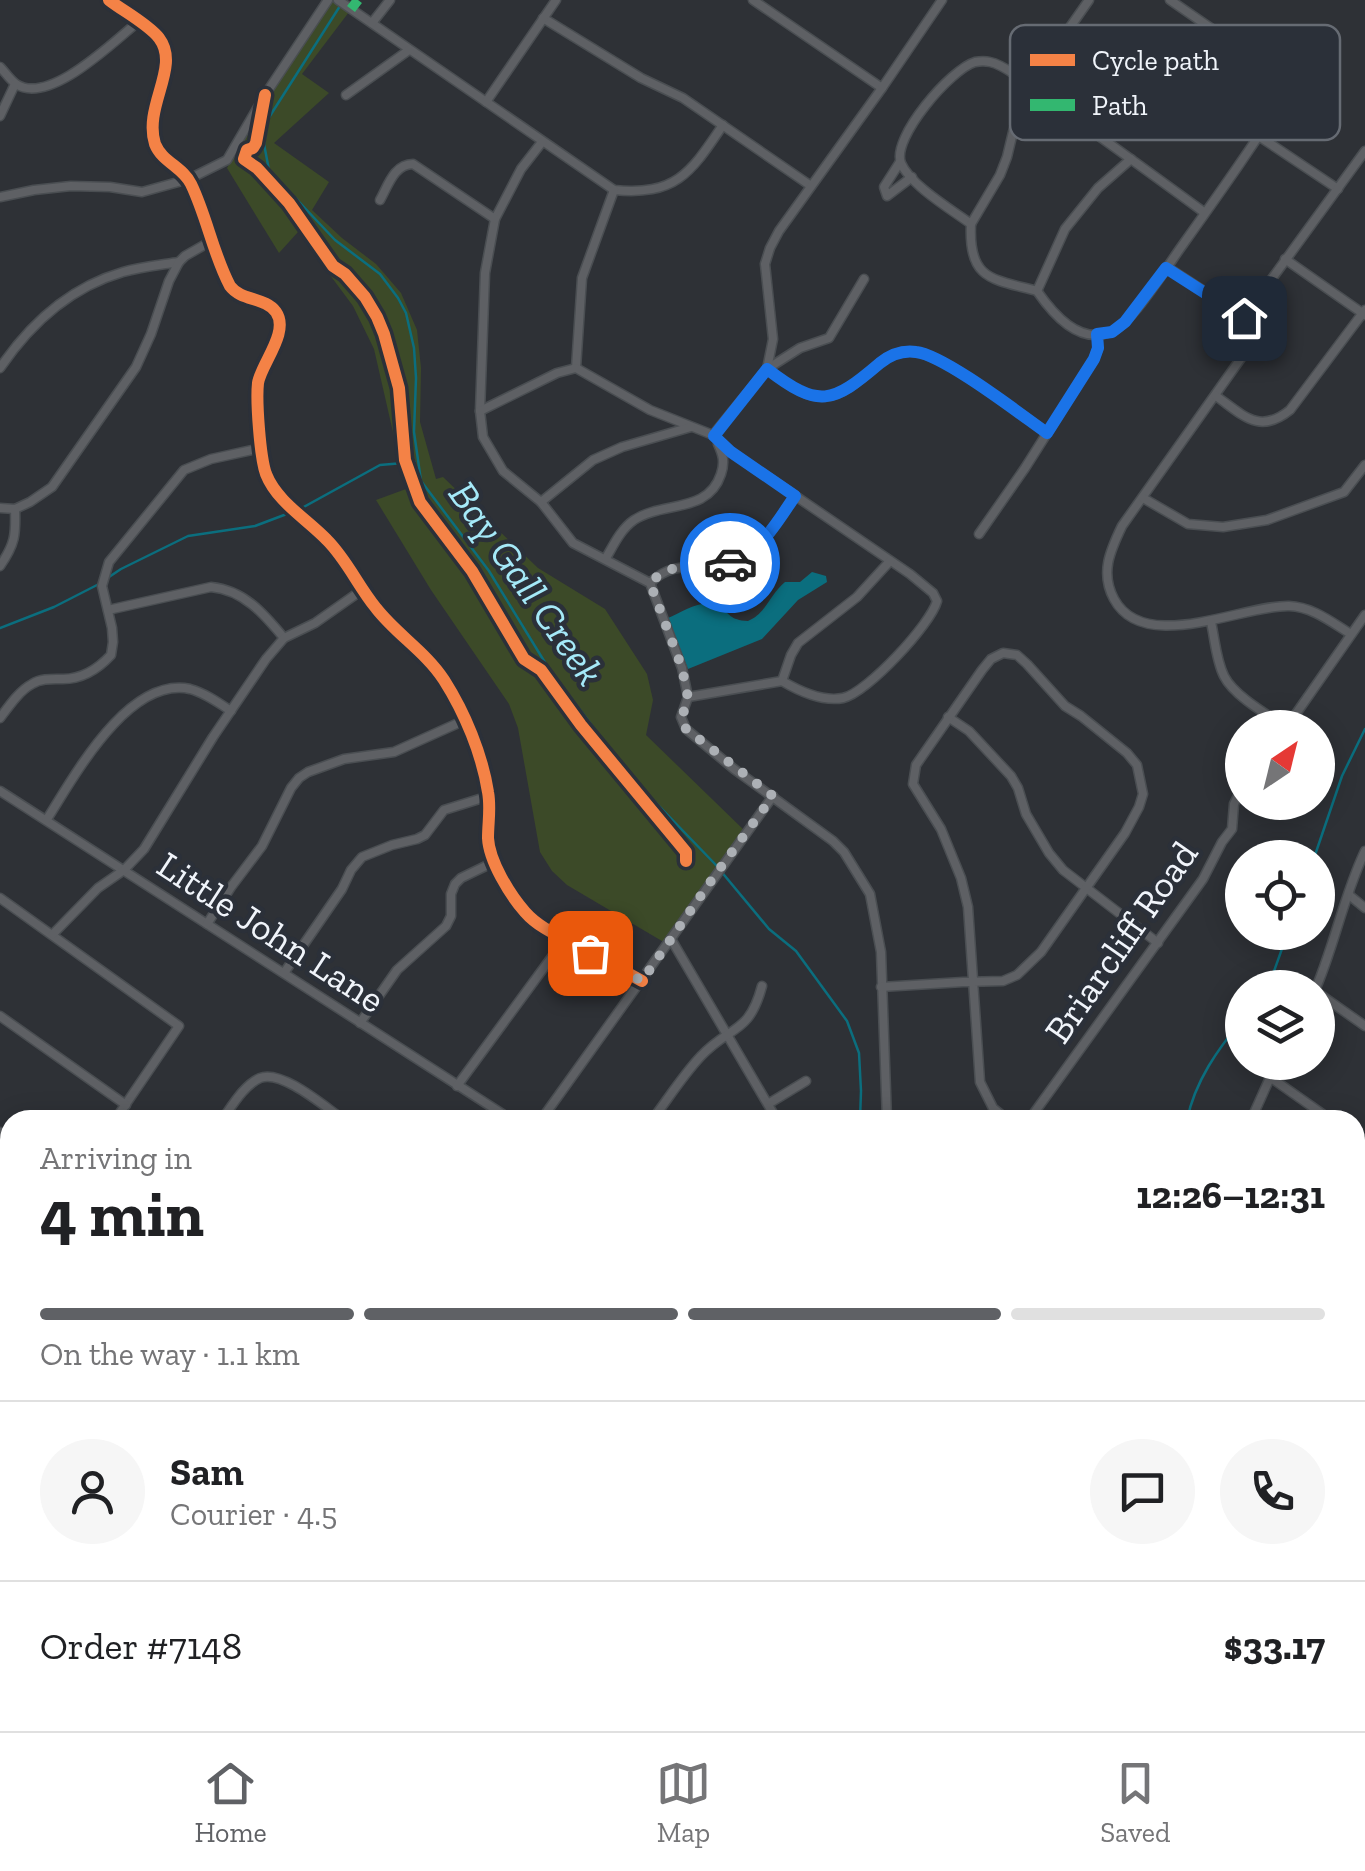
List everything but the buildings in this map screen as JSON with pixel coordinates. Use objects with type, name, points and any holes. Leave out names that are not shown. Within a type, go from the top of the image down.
[{"type":"street","points":[[109,0],[158,36],[167,58],[152,120],[158,150],[189,179],[234,292],[269,306],[278,318],[274,348],[258,384],[261,448],[268,479],[290,506],[330,542],[387,621],[438,673],[465,720],[479,755],[489,796],[488,838],[494,862],[524,911],[536,922],[642,981]]},
{"type":"street","points":[[0,197],[71,186],[142,192],[189,179],[222,163],[232,154],[265,95],[328,0]]},
{"type":"street","points":[[372,23],[390,0]]},
{"type":"street","points":[[486,102],[556,0]]},
{"type":"street","points":[[753,0],[882,88]]},
{"type":"street","points":[[767,369],[773,339],[765,264],[770,248],[942,0]]},
{"type":"street","points":[[1072,25],[1089,0]]},
{"type":"street","points":[[1170,0],[1206,25]]},
{"type":"street","points":[[342,3],[614,190],[652,190],[678,180],[703,157],[723,125]]},
{"type":"street","points":[[543,18],[641,78],[683,98],[811,186]]},
{"type":"street","points":[[0,67],[24,88],[59,84],[138,22]]},
{"type":"street","points":[[346,96],[409,50]]},
{"type":"street","points":[[912,178],[887,196],[884,187],[900,162],[900,149],[915,120],[951,78],[977,61],[996,64],[1010,73]]},
{"type":"street","points":[[0,116],[15,84]]},
{"type":"street","points":[[1011,140],[1000,175],[971,224],[974,258],[982,272],[994,281],[1036,291],[1064,323],[1075,330],[1097,334],[1112,332],[1125,322],[1258,140]]},
{"type":"street","points":[[1105,140],[1205,213]]},
{"type":"street","points":[[1264,140],[1338,189]]},
{"type":"street","points":[[542,142],[521,169],[494,219],[485,273],[480,411],[484,437],[503,472],[541,502],[573,543],[650,583],[682,668],[688,698],[682,717],[686,729],[833,841],[870,894],[880,952],[886,1110]]},
{"type":"street","points":[[1244,318],[1365,151]]},
{"type":"street","points":[[1036,291],[1065,228],[1098,188],[1132,159]]},
{"type":"street","points":[[900,162],[912,178],[971,224]]},
{"type":"street","points":[[380,200],[399,168],[413,164],[494,219]]},
{"type":"street","points":[[576,368],[582,278],[614,190]]},
{"type":"street","points":[[0,508],[14,509],[52,486],[136,367],[178,262],[213,240]]},
{"type":"street","points":[[1216,396],[1247,418],[1268,423],[1277,420],[1290,410],[1364,313],[1285,259]]},
{"type":"street","points":[[0,368],[55,306],[120,273],[178,262]]},
{"type":"street","points":[[1166,268],[1244,318],[1251,334],[1216,396],[1122,526],[1106,567],[1114,599],[1131,616],[1148,624],[1211,622],[1284,606],[1304,608],[1351,634]]},
{"type":"street","points":[[714,436],[767,369],[800,348],[829,338],[864,279]]},
{"type":"street","points":[[979,534],[1094,359],[1097,334]]},
{"type":"street","points":[[767,369],[812,397],[830,398],[852,387],[889,356],[918,352],[955,370],[1047,433]]},
{"type":"street","points":[[480,411],[557,373],[576,368],[650,410],[714,436],[731,452],[926,587],[938,602],[912,640],[851,695],[841,698],[806,693],[782,681],[688,698]]},
{"type":"street","points":[[541,502],[592,460],[693,426]]},
{"type":"street","points":[[606,558],[620,533],[646,513],[699,502],[708,495],[720,478],[724,462],[714,436]]},
{"type":"street","points":[[0,718],[34,682],[86,675],[111,654],[113,642],[102,586],[108,562],[184,470],[211,459],[261,448]]},
{"type":"street","points":[[1143,498],[1188,524],[1223,527],[1267,520],[1344,492],[1365,465]]},
{"type":"street","points":[[650,583],[670,568],[735,562],[762,543],[795,496]]},
{"type":"street","points":[[0,566],[14,543],[14,509]]},
{"type":"street","points":[[782,681],[798,643],[857,597],[890,561]]},
{"type":"street","points":[[108,610],[211,587],[222,588],[258,608],[284,638]]},
{"type":"street","points":[[53,934],[144,849],[213,737],[284,638],[315,623],[362,590]]},
{"type":"street","points":[[1298,710],[1365,616]]},
{"type":"street","points":[[1211,622],[1224,676],[1263,710]]},
{"type":"street","points":[[881,987],[973,982],[1003,981],[1017,975],[1041,952],[1125,834],[1139,808],[1141,780],[1127,753],[1065,706],[1016,656],[1003,653],[991,659],[916,765],[913,784],[941,828],[962,878],[968,908],[973,982],[980,1082],[996,1110]]},
{"type":"street","points":[[46,819],[96,745],[134,705],[151,694],[190,689],[232,711]]},
{"type":"street","points":[[948,717],[968,731],[1011,776],[1026,814],[1063,870],[1158,942]]},
{"type":"street","points":[[207,924],[262,846],[298,778],[344,759],[394,752],[465,720]]},
{"type":"street","name":"Little John Lane","points":[[0,790],[496,1110]]},
{"type":"street","points":[[284,973],[362,857],[392,844],[417,839],[444,810],[489,796]]},
{"type":"street","points":[[548,1110],[773,796]]},
{"type":"street","name":"Briarcliff Road","points":[[1036,1110],[1203,879],[1232,829],[1233,820]]},
{"type":"street","points":[[1324,970],[1365,851]]},
{"type":"street","points":[[360,1023],[397,970],[446,926],[455,884],[494,862]]},
{"type":"street","points":[[1348,896],[1365,908]]},
{"type":"street","points":[[0,898],[179,1026],[122,1110]]},
{"type":"street","points":[[458,1086],[565,939]]},
{"type":"street","points":[[671,939],[771,1110]]},
{"type":"street","points":[[660,1110],[702,1054],[753,1013],[762,986]]},
{"type":"street","points":[[1335,1004],[1365,1026]]},
{"type":"street","points":[[0,1016],[126,1105]]},
{"type":"street","points":[[230,1110],[255,1080],[265,1076],[294,1086],[330,1110]]},
{"type":"street","points":[[1255,1110],[1269,1080]]},
{"type":"street","points":[[1274,1080],[1317,1110]]},
{"type":"street","points":[[768,1104],[806,1081]]},
{"type":"green space","points":[[331,0],[349,12],[302,74],[329,93],[274,143],[329,182],[312,210],[376,264],[401,293],[417,330],[420,422],[436,479],[443,477],[538,568],[605,609],[647,674],[653,700],[646,735],[746,832],[667,944],[567,885],[540,852],[518,728],[509,704],[431,590],[376,500],[406,489],[374,349],[353,306],[298,232],[279,253],[227,168]]},
{"type":"water","points":[[812,572],[826,576],[827,582],[798,600],[762,639],[688,669],[668,618],[706,603],[748,621],[759,614],[785,582],[800,582]]},
{"type":"waterway","name":"Bay Gall Creek","points":[[340,6],[268,119],[264,144],[269,170],[335,240],[380,274],[398,298],[406,313],[414,348],[414,432],[421,481],[489,571],[549,669],[630,776],[715,864],[769,929],[796,951],[847,1021],[859,1053],[860,1110]]},
{"type":"waterway","points":[[300,509],[380,465],[415,462]]},
{"type":"waterway","points":[[106,579],[188,536],[255,526],[292,512]]},
{"type":"waterway","points":[[0,628],[99,584]]},
{"type":"waterway","points":[[1320,840],[1342,776],[1365,729]]},
{"type":"waterway","points":[[1274,970],[1282,950]]},
{"type":"waterway","points":[[1190,1110],[1208,1066],[1225,1041]]},
{"type":"marked path","points":[[351,9],[358,0]]},
{"type":"cycle path","points":[[109,0],[154,33],[165,49],[164,74],[154,115],[155,144],[191,184],[230,286],[271,307],[279,320],[280,329],[258,383],[262,455],[271,484],[334,548],[376,608],[429,661],[452,693],[482,763],[492,857],[519,905],[542,926],[642,981]]},
{"type":"cycle path","points":[[265,95],[256,143],[244,159],[289,203],[333,266],[365,297],[377,317],[399,388],[405,460],[420,502],[472,571],[524,659],[541,670],[686,852],[686,861]]},
{"type":"way so far","points":[[590,953],[642,981],[773,796],[683,724],[683,708],[688,698],[682,668],[650,583],[670,568],[730,563]]},
{"type":"route","points":[[730,563],[762,543],[795,496],[714,436],[767,369],[798,391],[830,398],[852,387],[889,356],[918,352],[955,370],[1047,433],[1094,359],[1097,334],[1112,332],[1125,322],[1166,268],[1244,318]]}]
